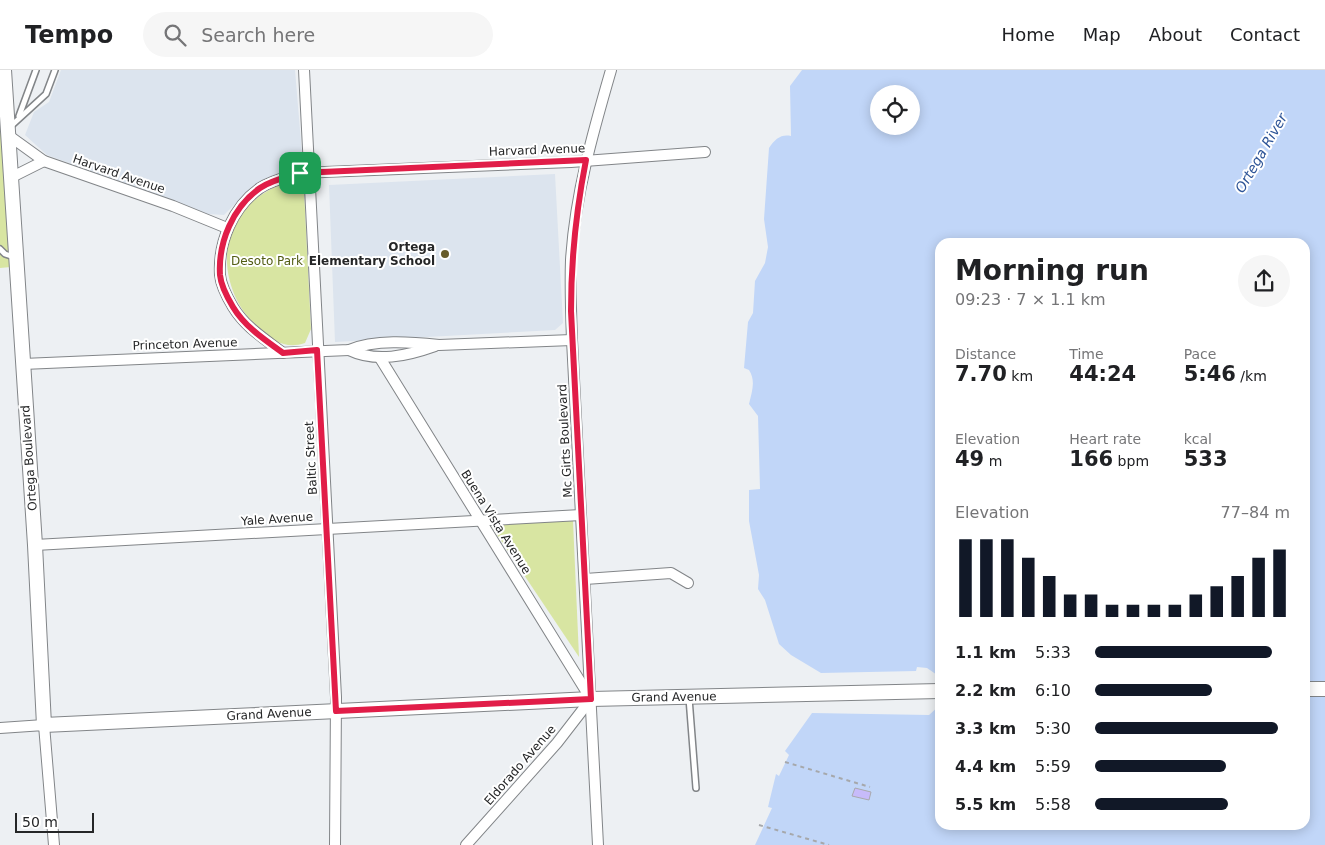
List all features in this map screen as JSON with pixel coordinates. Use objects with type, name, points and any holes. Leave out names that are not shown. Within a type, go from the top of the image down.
[{"type":"main road","name":"Ortega Boulevard","points":[[4,70],[35,545],[44,725]]},
{"type":"main road","points":[[1310,689],[1325,689]]},
{"type":"main road","name":"Grand Avenue","points":[[44,725],[591,699],[934,691]]},
{"type":"street","name":"Baltic Street","points":[[304,70],[336,711],[335,845]]},
{"type":"street","name":"Mc Girts Boulevard","points":[[598,845],[572,340],[571,259],[586,160],[610,70]]},
{"type":"street","name":"Harvard Avenue","points":[[7,132],[44,161],[173,206],[227,228],[244,203],[261,187],[280,179],[309,173],[586,160],[705,152]]},
{"type":"street","points":[[10,178],[44,161]]},
{"type":"street","points":[[227,228],[220,276],[224,290],[233,308],[250,328],[283,353]]},
{"type":"street","name":"Princeton Avenue","points":[[23,364],[349,350],[361,345],[419,343],[438,345],[572,340]]},
{"type":"street","name":"Princeton Avenue","points":[[349,350],[362,356],[380,358],[416,353],[438,345]]},
{"type":"street","name":"Buena Vista Avenue","points":[[380,358],[591,699]]},
{"type":"street","name":"Yale Avenue","points":[[35,545],[581,515]]},
{"type":"street","points":[[585,578],[671,573],[688,583]]},
{"type":"street","name":"Eldorado Avenue","points":[[466,845],[557,743],[591,699]]},
{"type":"street","name":"Grand Avenue","points":[[0,728],[44,725]]},
{"type":"street","name":"Ortega Boulevard","points":[[44,725],[54,845]]},
{"type":"lane","points":[[19,116],[36,70]]},
{"type":"lane","points":[[7,132],[19,116],[46,94],[55,70]]},
{"type":"lane","points":[[0,249],[5,254],[16,258]]},
{"type":"lane","points":[[688,696],[696,788]]},
{"type":"path","points":[[785,762],[870,787]]},
{"type":"path","points":[[759,825],[829,845]]},
{"type":"shaded area","points":[[61,70],[295,70],[302,154],[290,168],[254,185],[224,215],[208,214],[47,155],[25,135],[34,112],[49,102]]},
{"type":"shaded area","name":"Ortega Elementary School","points":[[555,174],[563,323],[555,330],[335,342],[329,185]]},
{"type":"green space","points":[[0,92],[11,267],[0,268]]},
{"type":"green space","name":"Desoto Park","points":[[291,179],[302,184],[304,190],[311,329],[305,343],[298,345],[287,345],[270,338],[248,318],[232,288],[228,272],[227,255],[229,238],[246,208],[261,195]]},
{"type":"green space","points":[[573,521],[579,657],[490,524]]},
{"type":"water","name":"Ortega River","points":[[802,70],[1325,70],[1325,845],[755,845],[772,808],[768,807],[776,774],[779,776],[789,755],[785,751],[812,713],[929,715],[935,710],[935,830],[1310,830],[1310,238],[935,238],[935,674],[927,668],[917,667],[916,671],[821,673],[791,655],[779,644],[765,600],[758,589],[759,575],[749,521],[749,490],[760,489],[758,416],[749,404],[753,386],[752,378],[749,370],[744,368],[748,322],[753,313],[755,281],[765,263],[768,247],[764,219],[769,148],[778,138],[791,136],[790,86]]},
{"type":"building","points":[[855,788],[871,792],[869,800],[852,796]]},
{"type":"place","name":"Ortega Elementary School","points":[[445,254]]},
{"type":"route","points":[[586,160],[571,259],[571,311],[591,699],[404,706],[336,711],[324,448],[317,350],[283,353],[260,336],[250,328],[233,308],[224,290],[220,276],[227,228],[244,203],[261,187],[300,173],[586,160]]}]
